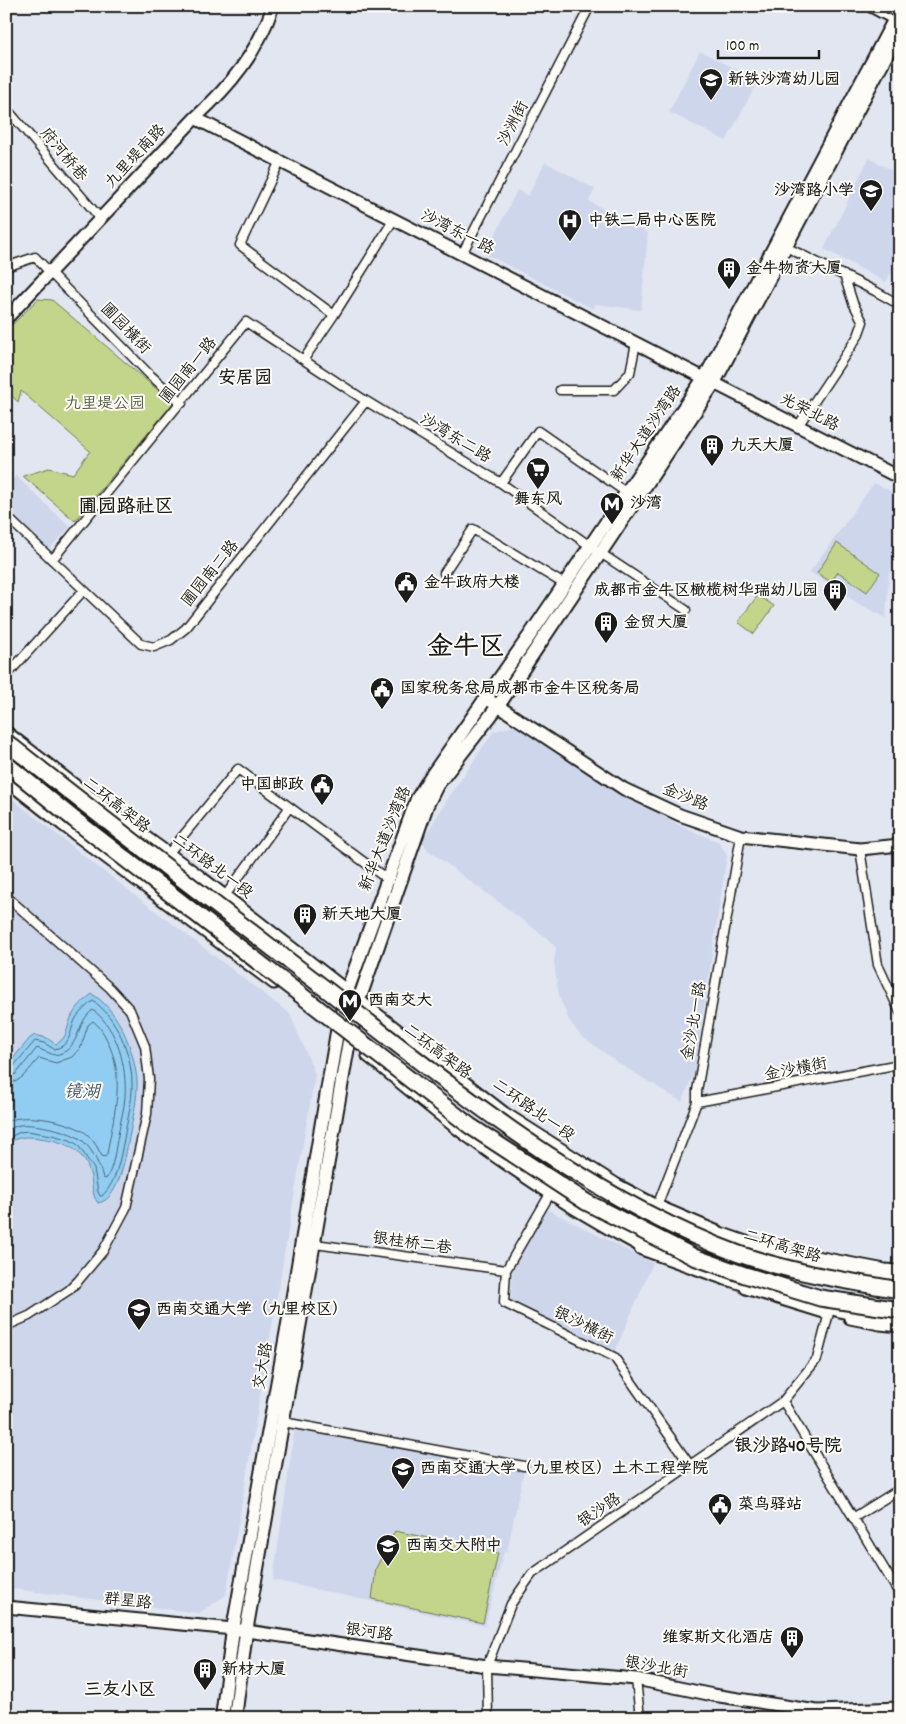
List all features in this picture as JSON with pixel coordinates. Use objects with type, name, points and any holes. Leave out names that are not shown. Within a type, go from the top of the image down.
[{"type":"highway","name":"二环高架路","points":[[6,742],[496,1119],[596,1186],[666,1223],[739,1254],[824,1278],[900,1290]]},
{"type":"highway","points":[[6,764],[75,820],[470,1126],[586,1202],[694,1257],[745,1275],[820,1298],[900,1310]]},
{"type":"highway","points":[[642,1247],[726,1277],[852,1312],[900,1317]]},
{"type":"highway","points":[[794,1259],[841,1271],[900,1279]]},
{"type":"main road","points":[[872,6],[899,18]]},
{"type":"main road","points":[[889,6],[899,18]]},
{"type":"main road","name":"新华大道沙湾路","points":[[359,1000],[427,805],[438,785],[498,706],[602,553],[709,380],[786,247],[899,18]]},
{"type":"main road","name":"新华大道沙湾路","points":[[347,990],[417,799],[627,492],[709,380],[899,18]]},
{"type":"main road","name":"交大路","points":[[222,1718],[233,1629],[290,1313],[337,1032],[347,990]]},
{"type":"main road","name":"交大路","points":[[235,1718],[246,1632],[349,1041],[359,1000]]},
{"type":"street","name":"九里堤南路","points":[[6,319],[195,118],[221,93],[252,52],[265,30],[273,6]]},
{"type":"street","name":"沙洲街","points":[[462,254],[590,6]]},
{"type":"street","name":"府河桥巷","points":[[6,108],[100,218]]},
{"type":"street","name":"沙湾东一路","points":[[195,118],[709,380]]},
{"type":"street","points":[[280,161],[240,245],[334,315]]},
{"type":"street","points":[[304,358],[334,315],[394,219]]},
{"type":"street","points":[[786,247],[900,305]]},
{"type":"street","name":"圃园横街","points":[[6,267],[35,257],[149,374],[182,402]]},
{"type":"street","points":[[798,426],[858,336],[863,322],[853,303],[844,276]]},
{"type":"street","name":"圃园南一路","points":[[52,560],[246,322],[304,358]]},
{"type":"street","points":[[560,390],[614,390],[630,373],[636,343]]},
{"type":"street","name":"沙湾东二路","points":[[304,358],[366,401],[501,483],[590,546],[686,610]]},
{"type":"street","name":"光荣北路","points":[[709,380],[900,478]]},
{"type":"street","name":"圃园南二路","points":[[6,516],[141,644],[154,647],[171,640],[186,628],[366,401]]},
{"type":"street","points":[[501,483],[538,431],[627,492]]},
{"type":"street","points":[[444,574],[473,529],[564,584]]},
{"type":"street","points":[[6,676],[84,590]]},
{"type":"street","name":"金沙路","points":[[486,698],[624,789],[680,815],[741,836],[860,849],[900,845]]},
{"type":"street","name":"二环路北一段","points":[[6,732],[86,794],[225,896],[504,1113],[617,1185],[657,1206],[720,1233],[794,1259],[811,1256],[900,1271]]},
{"type":"street","points":[[168,854],[238,769],[387,879]]},
{"type":"street","points":[[6,780],[349,1041],[462,1131],[550,1194],[642,1247],[673,1262],[721,1281],[829,1313],[880,1324],[900,1326]]},
{"type":"street","points":[[225,896],[290,808]]},
{"type":"street","name":"金沙北一路","points":[[657,1206],[697,1102],[697,1091],[741,836]]},
{"type":"street","points":[[860,849],[878,965],[900,1012]]},
{"type":"street","points":[[6,896],[110,988],[130,1010],[145,1046],[149,1079],[147,1114],[126,1208],[103,1251],[78,1282],[69,1290],[29,1316],[6,1326]]},
{"type":"street","name":"金沙横街","points":[[697,1102],[900,1064]]},
{"type":"street","points":[[506,1270],[550,1194]]},
{"type":"street","name":"银桂桥二巷","points":[[315,1244],[506,1270]]},
{"type":"street","name":"银沙横街","points":[[506,1270],[504,1303],[614,1357],[690,1465]]},
{"type":"street","name":"银沙路","points":[[488,1666],[511,1604],[532,1574],[783,1401],[817,1359],[829,1313]]},
{"type":"street","points":[[783,1401],[900,1596]]},
{"type":"street","points":[[283,1422],[524,1466]]},
{"type":"street","points":[[854,1518],[900,1489]]},
{"type":"street","name":"群星路","points":[[6,1606],[233,1629],[246,1632]]},
{"type":"street","name":"银河路","points":[[246,1632],[488,1666]]},
{"type":"street","points":[[488,1666],[488,1718]]},
{"type":"street","name":"银沙北街","points":[[488,1666],[636,1679],[818,1715],[900,1708]]},
{"type":"street","points":[[636,1679],[640,1718]]},
{"type":"shaded area","name":"新铁沙湾幼儿园","points":[[700,51],[758,81],[726,141],[669,112]]},
{"type":"shaded area","name":"沙湾路小学","points":[[869,158],[900,175],[900,257],[886,282],[824,249]]},
{"type":"shaded area","name":"中铁二局中心医院","points":[[545,162],[595,189],[589,201],[648,233],[641,310],[596,304],[593,309],[486,254],[517,190],[528,196]]},
{"type":"shaded area","points":[[16,476],[70,527],[49,549],[6,509],[6,486]]},
{"type":"shaded area","points":[[874,483],[900,496],[900,555],[889,574],[886,618],[856,602],[810,572]]},
{"type":"shaded area","points":[[515,726],[682,827],[719,842],[727,855],[694,1073],[682,1102],[620,1064],[580,1035],[569,1020],[559,996],[554,962],[556,948],[547,938],[428,850],[422,841],[449,797],[494,731]]},
{"type":"shaded area","name":"西南交通大学（九里校区）","points":[[6,794],[290,1014],[315,1074],[226,1595],[199,1613],[6,1588]]},
{"type":"shaded area","points":[[548,1210],[653,1263],[615,1351],[511,1300],[513,1268]]},
{"type":"shaded area","points":[[295,1428],[524,1470],[507,1552],[504,1551],[485,1626],[273,1580]]},
{"type":"green space","name":"九里堤公园","points":[[38,299],[52,300],[173,403],[75,521],[23,476],[49,468],[73,474],[90,451],[21,391],[18,402],[6,390],[6,331]]},
{"type":"green space","points":[[837,543],[880,573],[867,592],[838,572],[831,582],[817,573]]},
{"type":"green space","points":[[758,595],[774,606],[754,634],[738,622]]},
{"type":"green space","points":[[395,1531],[498,1553],[483,1623],[372,1599],[376,1568]]},
{"type":"water","name":"镜湖","points":[[92,994],[110,1010],[124,1032],[129,1044],[137,1080],[135,1107],[121,1174],[112,1193],[106,1200],[98,1203],[94,1196],[87,1164],[71,1147],[48,1139],[30,1137],[21,1137],[6,1146],[6,1067],[30,1038],[35,1035],[47,1038],[55,1044],[60,1042],[75,1011]]},
{"type":"place","name":"新铁沙湾幼儿园","points":[[711,101]]},
{"type":"place","name":"沙湾路小学","points":[[871,212]]},
{"type":"place","name":"中铁二局中心医院","points":[[570,242]]},
{"type":"place","name":"金牛物资大厦","points":[[729,290]]},
{"type":"place","name":"九天大厦","points":[[712,467]]},
{"type":"place","name":"舞东风","points":[[538,490]]},
{"type":"place","name":"沙湾","points":[[612,525]]},
{"type":"place","name":"金牛政府大楼","points":[[406,604]]},
{"type":"place","name":"成都市金牛区橄榄树华瑞幼儿园","points":[[835,612]]},
{"type":"place","name":"金贸大厦","points":[[606,644]]},
{"type":"place","name":"国家税务总局成都市金牛区税务局","points":[[382,710]]},
{"type":"place","name":"中国邮政","points":[[322,806]]},
{"type":"place","name":"新天地大厦","points":[[305,936]]},
{"type":"place","name":"西南交大","points":[[350,1022]]},
{"type":"place","name":"西南交通大学（九里校区）","points":[[139,1331]]},
{"type":"place","name":"西南交通大学（九里校区）土木工程学院","points":[[403,1490]]},
{"type":"place","name":"菜鸟驿站","points":[[720,1526]]},
{"type":"place","name":"西南交大附中","points":[[388,1567]]},
{"type":"place","name":"维家斯文化酒店","points":[[792,1659]]},
{"type":"place","name":"新材大厦","points":[[205,1691]]},
{"type":"district","name":"安居园","points":[[245,379]]},
{"type":"district","name":"圃园路社区","points":[[126,508]]},
{"type":"district","name":"金牛区","points":[[466,648]]},
{"type":"district","name":"银沙路40号院","points":[[788,1447]]},
{"type":"district","name":"三友小区","points":[[120,1691]]}]
